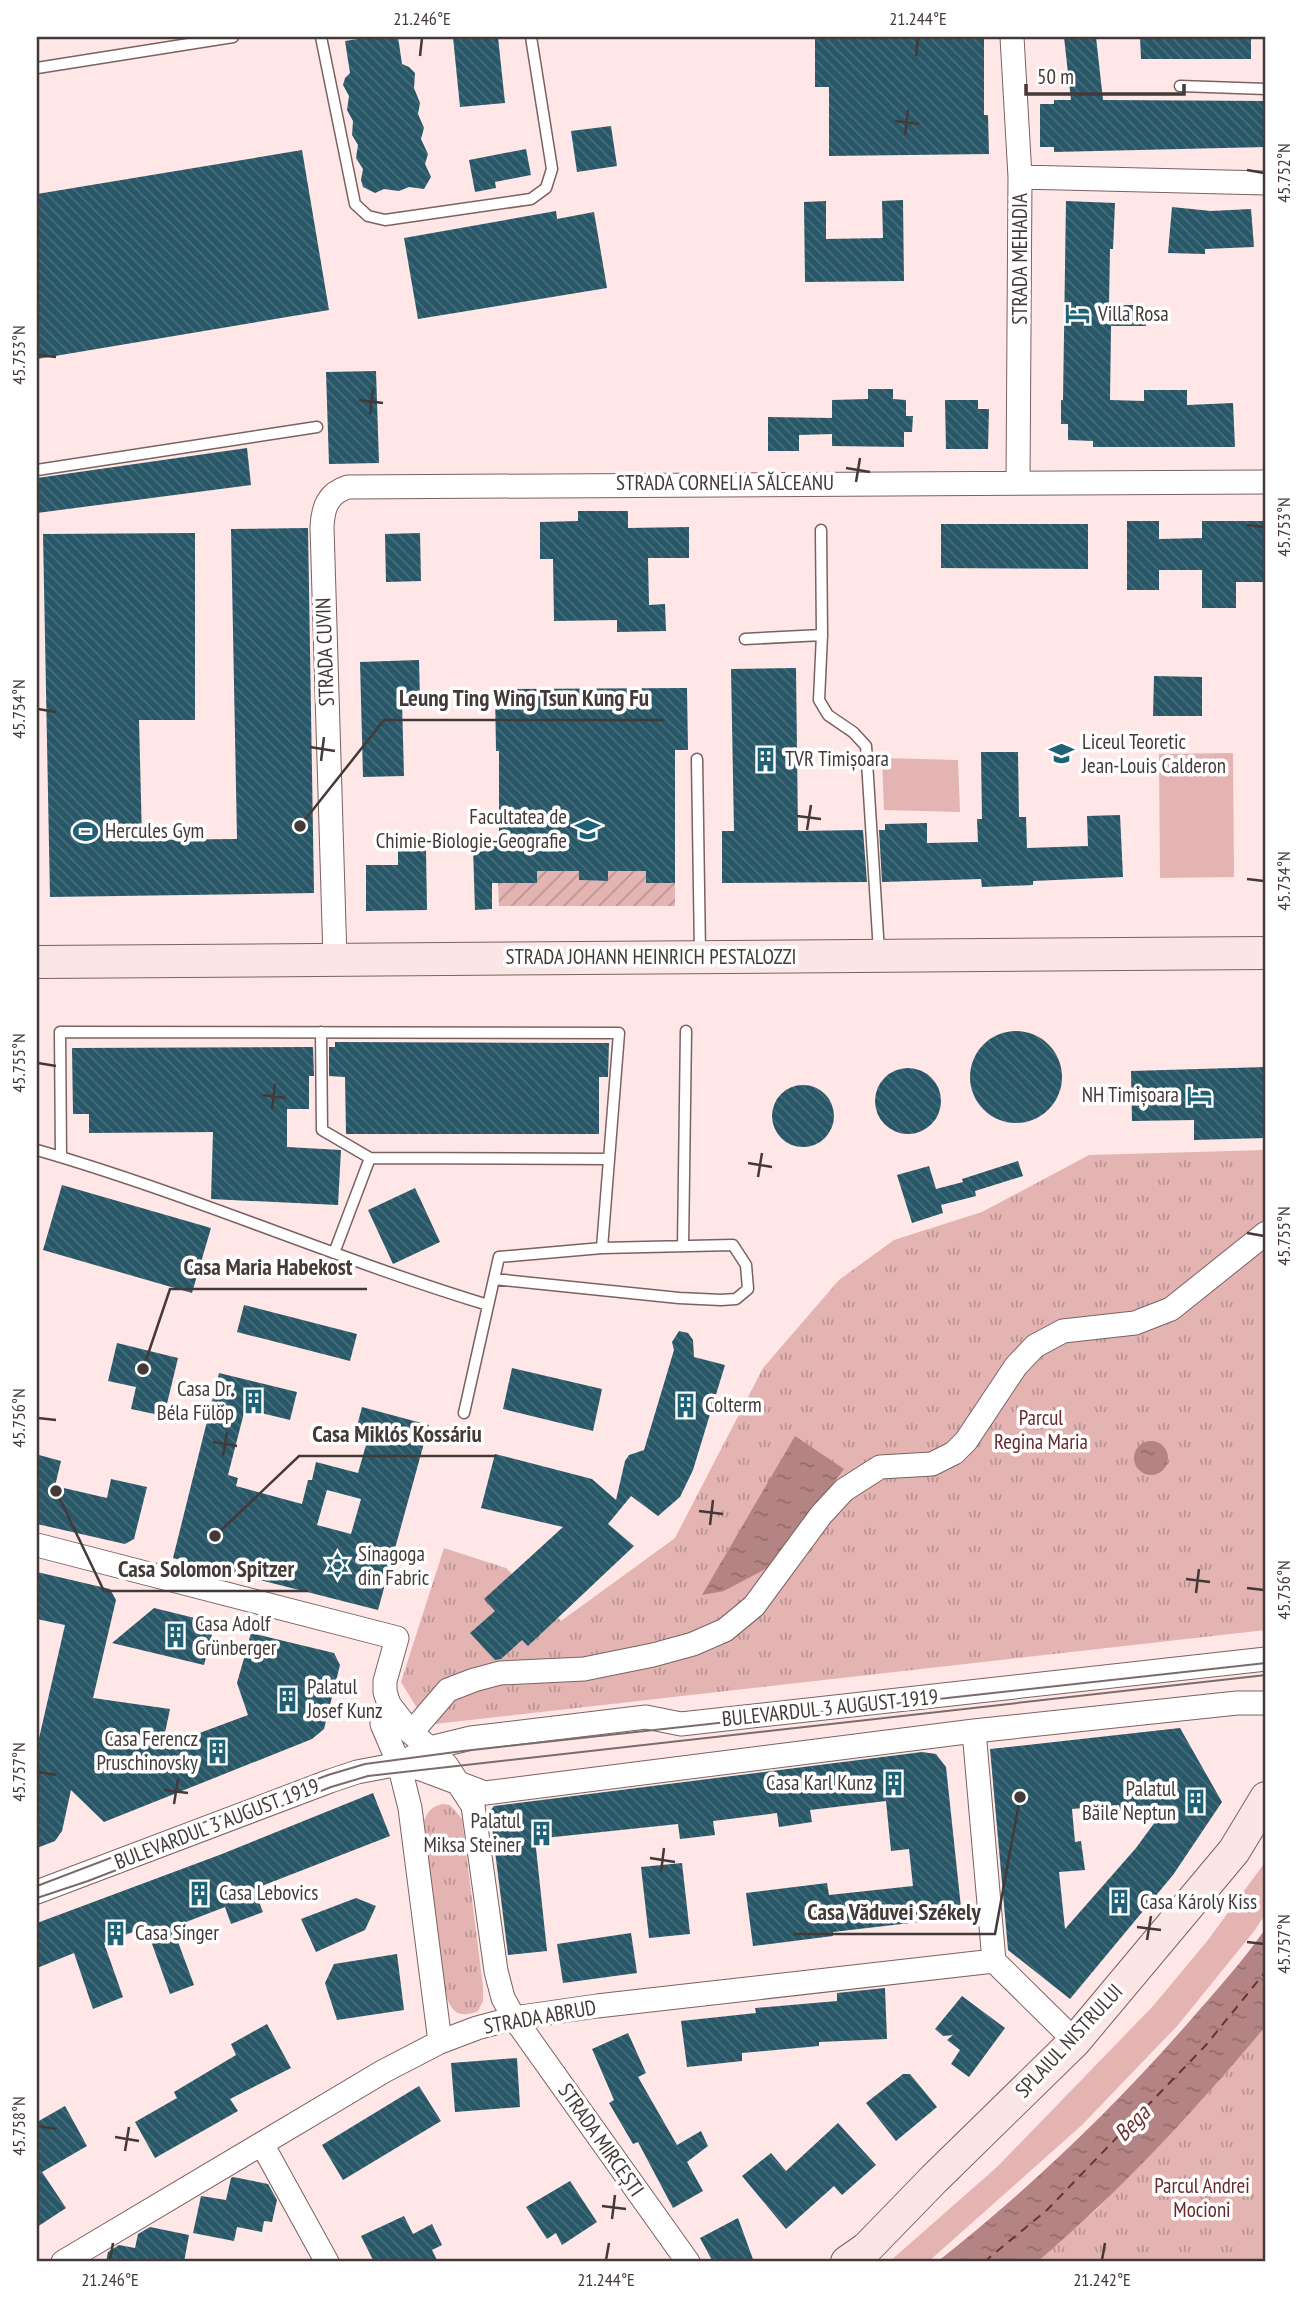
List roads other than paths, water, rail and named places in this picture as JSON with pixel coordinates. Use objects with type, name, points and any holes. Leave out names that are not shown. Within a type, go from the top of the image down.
[{"type":"main road","name":"STRADA JOHANN HEINRICH PESTALOZZI","points":[[37,962],[1266,953]]},
{"type":"main road","name":"SPLAIUL NISTRULUI","points":[[847,2262],[867,2248],[1074,2041],[1234,1851],[1266,1798]]},
{"type":"street","name":"STRADA MEHADIA","points":[[1012,37],[1020,177],[1018,481]]},
{"type":"street","points":[[1020,177],[1266,183]]},
{"type":"street","name":"STRADA CORNELIA SĂLCEANU","points":[[351,487],[1018,481],[1266,482]]},
{"type":"street","name":"STRADA CUVIN","points":[[335,959],[322,527],[328,499],[339,490],[351,487]]},
{"type":"street","points":[[411,1733],[448,1690],[474,1680],[500,1673],[584,1669],[653,1656],[693,1644],[725,1630],[754,1606],[821,1515],[844,1490],[880,1467],[932,1464],[954,1453],[966,1441],[1016,1366],[1035,1346],[1063,1331],[1135,1323],[1171,1309],[1266,1233]]},
{"type":"street","points":[[37,1545],[397,1638],[385,1681],[386,1714],[410,1808],[440,2042]]},
{"type":"street","name":"BULEVARDUL 3 AUGUST 1919","points":[[37,1892],[330,1781],[357,1772],[399,1764],[430,1748],[471,1738],[646,1717],[681,1724],[1266,1659]]},
{"type":"street","name":"BULEVARDUL 3 AUGUST 1919","points":[[399,1764],[421,1769],[485,1793],[974,1731],[1237,1703],[1266,1703]]},
{"type":"street","points":[[357,1772],[371,1753],[386,1714]]},
{"type":"street","name":"STRADA MIRCEȘTI","points":[[386,1714],[430,1748],[473,1805],[498,1986],[514,2018],[688,2262]]},
{"type":"street","points":[[974,1731],[993,1961],[1074,2041]]},
{"type":"street","name":"STRADA ABRUD","points":[[63,2262],[384,2071],[440,2042],[477,2028],[514,2018],[597,2006],[993,1961]]},
{"type":"street","points":[[262,2144],[327,2262]]},
{"type":"lane","points":[[37,68],[233,37]]},
{"type":"lane","points":[[321,37],[355,204],[368,215],[385,220],[531,199],[546,188],[552,169],[531,37]]},
{"type":"lane","points":[[1180,86],[1266,89]]},
{"type":"lane","points":[[37,470],[317,427]]},
{"type":"lane","points":[[821,530],[822,635],[819,700],[822,708],[860,737],[866,746],[879,954]]},
{"type":"lane","points":[[745,639],[822,635]]},
{"type":"lane","points":[[697,759],[700,956]]},
{"type":"lane","points":[[683,1245],[686,1031]]},
{"type":"lane","points":[[61,1157],[60,1032],[619,1033],[602,1248]]},
{"type":"lane","points":[[321,1032],[321,1130],[370,1158],[609,1159]]},
{"type":"lane","points":[[37,1150],[107,1170],[423,1285],[488,1305]]},
{"type":"lane","points":[[334,1253],[370,1158]]},
{"type":"lane","points":[[464,1413],[488,1305],[499,1257],[602,1248],[733,1245],[746,1265],[748,1289],[736,1299],[707,1300],[494,1279]]},
{"type":"water","points":[[795,1436],[844,1469],[771,1566],[724,1591],[702,1595]]},
{"type":"water","points":[[1151,1441],[1163,1446],[1168,1458],[1163,1470],[1151,1475],[1139,1470],[1134,1458],[1139,1446]]},
{"type":"water","name":"Bega","points":[[1266,1928],[1266,2026],[1128,2178],[1037,2262],[937,2262],[1004,2207],[1099,2118],[1188,2023]]},
{"type":"tram line","points":[[37,1886],[328,1775],[365,1764],[1266,1663]]},
{"type":"tram line","points":[[37,1898],[88,1881],[331,1787],[368,1776],[1266,1675]]},
{"type":"place","name":"Villa Rosa","points":[[1078,314]]},
{"type":"place","name":"Liceul Teoretic Jean-Louis Calderon","points":[[1062,754]]},
{"type":"place","name":"TVR Timișoara","points":[[765,759]]},
{"type":"place","name":"Leung Ting Wing Tsun Kung Fu","points":[[300,826]]},
{"type":"place","name":"Facultatea de Chimie-Biologie-Geografie","points":[[587,829]]},
{"type":"place","name":"Hercules Gym","points":[[85,831]]},
{"type":"place","name":"NH Timișoara","points":[[1199,1095]]},
{"type":"place","name":"Casa Maria Habekost","points":[[143,1369]]},
{"type":"place","name":"Casa Dr. Béla Fülöp","points":[[254,1401]]},
{"type":"place","name":"Colterm","points":[[685,1405]]},
{"type":"place","name":"Casa Solomon Spitzer","points":[[56,1491]]},
{"type":"place","name":"Casa Miklós Kossáriu","points":[[215,1536]]},
{"type":"place","name":"Sinagoga din Fabric","points":[[338,1566]]},
{"type":"place","name":"Casa Adolf Grünberger","points":[[175,1636]]},
{"type":"place","name":"Palatul Josef Kunz","points":[[287,1699]]},
{"type":"place","name":"Casa Ferencz Pruschinovsky","points":[[218,1751]]},
{"type":"place","name":"Casa Karl Kunz","points":[[893,1783]]},
{"type":"place","name":"Casa Văduvei Székely","points":[[1020,1797]]},
{"type":"place","name":"Palatul Băile Neptun","points":[[1196,1801]]},
{"type":"place","name":"Palatul Miksa Steiner","points":[[541,1833]]},
{"type":"place","name":"Casa Lebovics","points":[[199,1893]]},
{"type":"place","name":"Casa Károly Kiss","points":[[1120,1902]]},
{"type":"place","name":"Casa Singer","points":[[115,1933]]},
{"type":"park label","name":"Parcul Regina Maria","points":[[1041,1430]]},
{"type":"park label","name":"Parcul Andrei Mocioni","points":[[1202,2198]]}]
